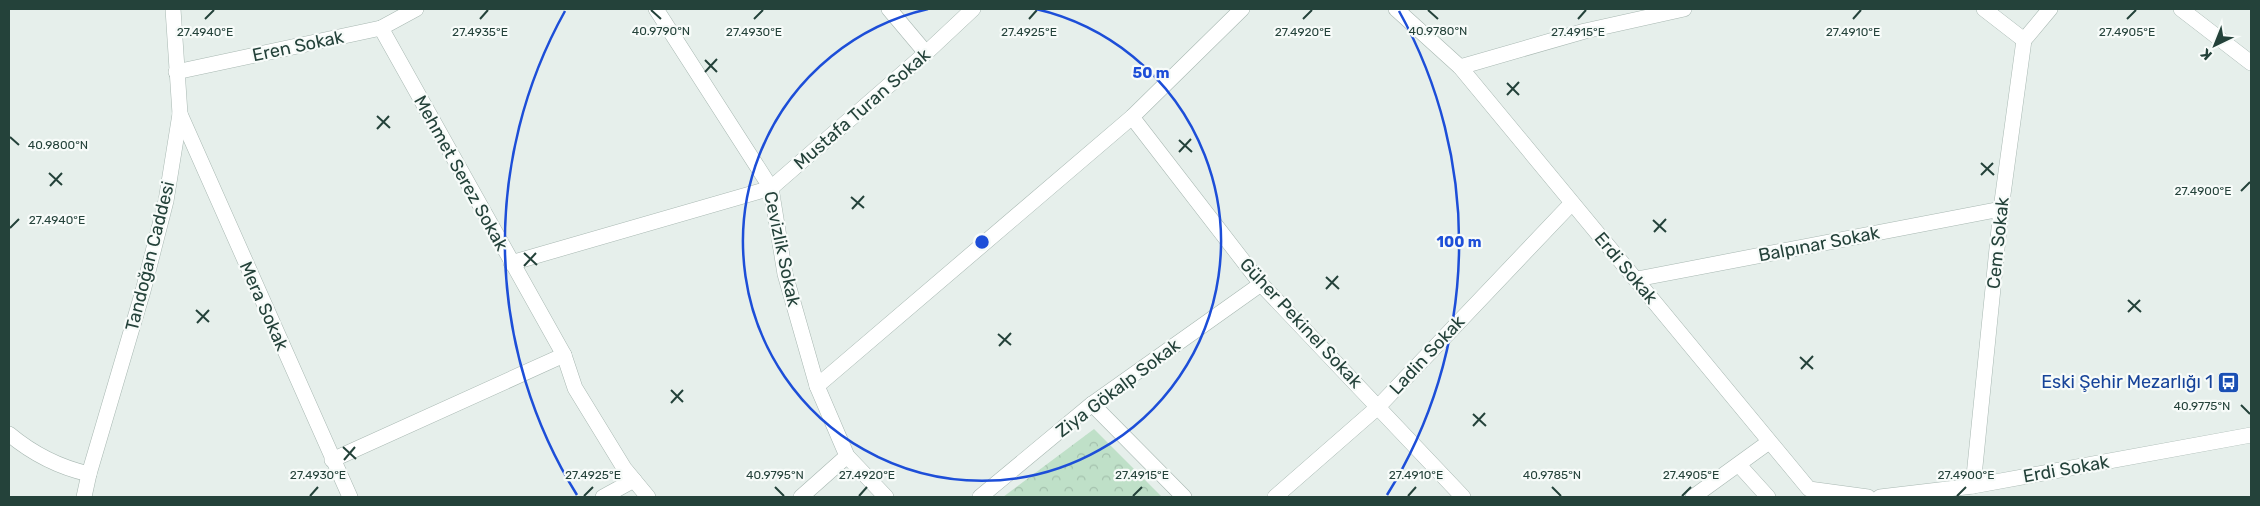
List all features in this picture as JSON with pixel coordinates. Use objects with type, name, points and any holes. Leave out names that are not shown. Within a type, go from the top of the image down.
[{"type":"street","name":"Tandoğan Caddesi","points":[[84,497],[162,219],[180,114],[173,9]]},
{"type":"street","name":"Cevizlik Sokak","points":[[656,9],[771,188],[785,274],[817,386],[847,456],[886,497]]},
{"type":"street","points":[[889,9],[926,54]]},
{"type":"street","name":"Mustafa Turan Sokak","points":[[511,263],[771,188],[926,54],[973,9]]},
{"type":"street","points":[[817,386],[1132,117],[1242,9]]},
{"type":"street","name":"Erdi Sokak","points":[[1396,9],[1460,67],[1571,204],[1637,279],[1809,489],[1868,497]]},
{"type":"street","points":[[1460,67],[1585,30],[1684,9]]},
{"type":"street","points":[[1984,9],[2024,40],[2050,9]]},
{"type":"street","points":[[2181,9],[2251,62]]},
{"type":"street","name":"Eren Sokak","points":[[176,72],[381,28],[408,11]]},
{"type":"street","name":"Mehmet Serez Sokak","points":[[381,28],[511,263],[564,354],[575,388],[624,468],[648,497]]},
{"type":"street","name":"Cem Sokak","points":[[1973,486],[2001,209],[2024,40]]},
{"type":"street","name":"Mera Sokak","points":[[180,114],[350,497]]},
{"type":"street","name":"Güher Pekinel Sokak","points":[[1132,117],[1261,284],[1462,497]]},
{"type":"street","name":"Ladin Sokak","points":[[1275,497],[1378,407],[1571,204]]},
{"type":"street","name":"Balpınar Sokak","points":[[1637,279],[2001,209]]},
{"type":"street","name":"Ziya Gökalp Sokak","points":[[980,497],[1092,404],[1261,284]]},
{"type":"street","points":[[332,460],[564,354]]},
{"type":"street","points":[[1092,404],[1184,497]]},
{"type":"street","points":[[9,434],[28,450],[67,469],[89,474]]},
{"type":"street","name":"Erdi Sokak","points":[[1880,497],[1973,486],[2251,435]]},
{"type":"street","points":[[1693,497],[1769,442]]},
{"type":"street","points":[[801,497],[847,456]]},
{"type":"street","points":[[1739,465],[1768,497]]},
{"type":"street","points":[[603,497],[634,480]]},
{"type":"green space","points":[[1094,429],[1162,497],[1003,497]]},
{"type":"place","name":"Eski Şehir Mezarlığı 1","points":[[2229,382]]}]
